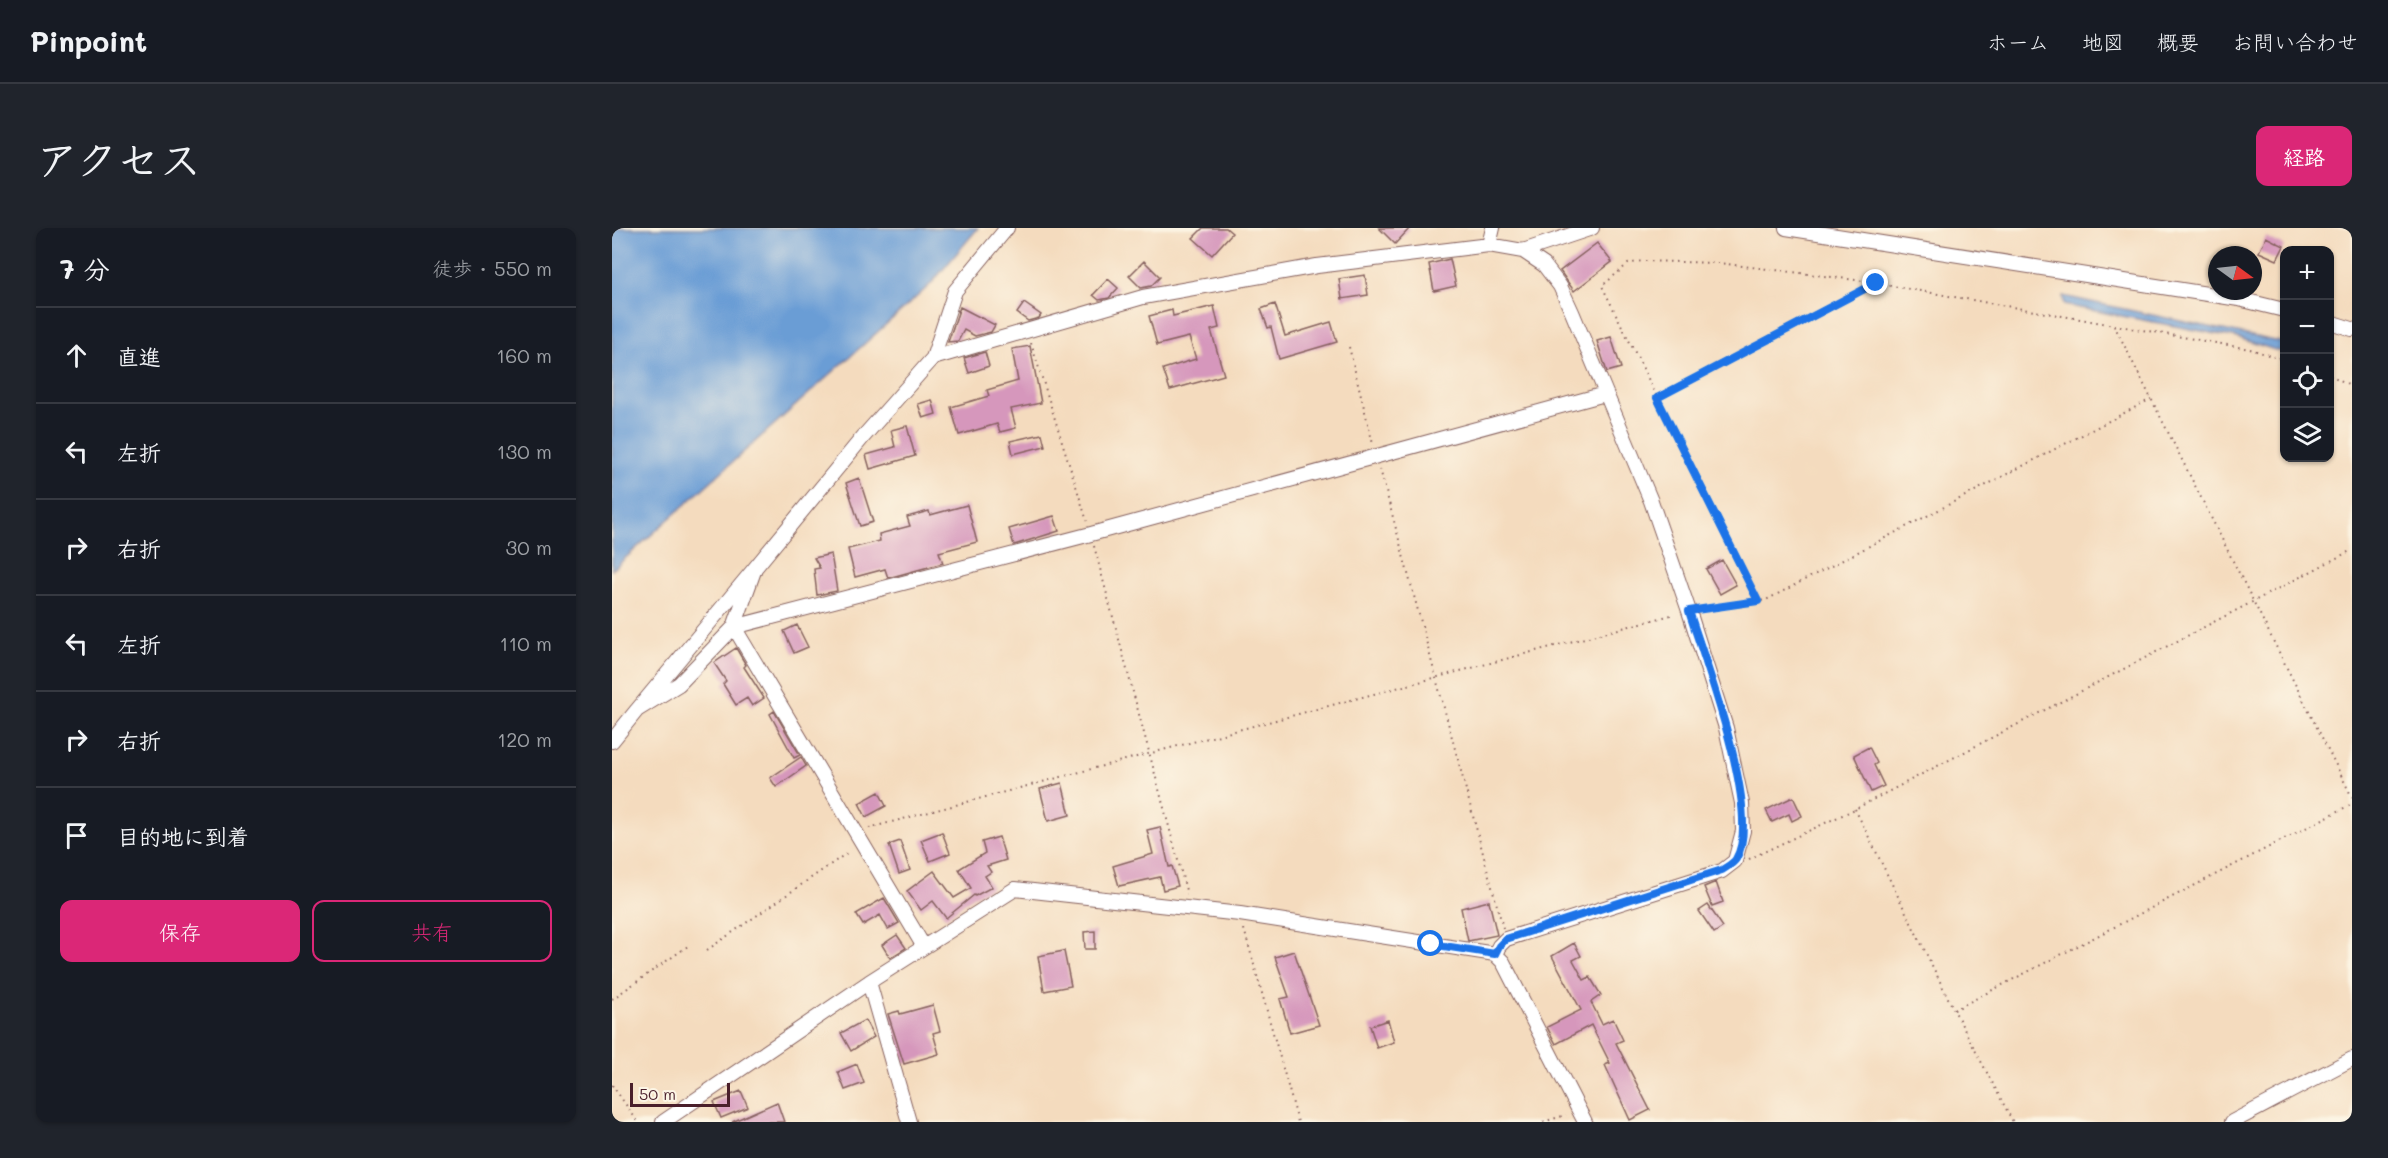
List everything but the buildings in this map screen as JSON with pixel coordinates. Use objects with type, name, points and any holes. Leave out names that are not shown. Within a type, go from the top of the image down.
[{"type":"street","points":[[612,741],[863,437],[933,358],[955,291],[1007,228]]},
{"type":"street","points":[[1489,244],[1493,228]]},
{"type":"street","points":[[1523,251],[1592,228]]},
{"type":"street","points":[[1786,228],[2239,299],[2280,309]]},
{"type":"street","points":[[933,358],[1143,297],[1317,266],[1489,244],[1523,251],[1544,265],[1560,286],[1652,501],[1726,728],[1742,803],[1743,831],[1735,861],[1722,870],[1506,939],[1495,954]]},
{"type":"street","points":[[2334,323],[2352,329]]},
{"type":"street","points":[[734,627],[1090,534],[1605,394]]},
{"type":"street","points":[[637,710],[679,684],[734,627],[755,568]]},
{"type":"street","points":[[734,627],[924,947]]},
{"type":"street","points":[[663,1122],[869,982],[1015,890],[1240,914],[1495,954],[1503,962],[1582,1116]]},
{"type":"street","points":[[869,982],[909,1122]]},
{"type":"street","points":[[2232,1122],[2352,1059]]},
{"type":"path","points":[[1758,601],[1602,286],[1628,264],[1642,261],[1719,263],[1876,283],[2250,349],[2280,359]]},
{"type":"path","points":[[1657,398],[1876,283]]},
{"type":"path","points":[[2114,325],[2352,797]]},
{"type":"path","points":[[1028,332],[1090,534],[1150,753],[1187,896],[1186,909]]},
{"type":"path","points":[[1349,347],[1506,939]]},
{"type":"path","points":[[2334,377],[2352,386]]},
{"type":"path","points":[[707,950],[858,838],[1150,753],[1436,677],[1689,611],[1766,600],[2151,399]]},
{"type":"path","points":[[1735,861],[1750,859],[1855,809],[2352,550]]},
{"type":"path","points":[[1954,1010],[2352,804]]},
{"type":"path","points":[[1855,809],[1954,1010],[2013,1122]]},
{"type":"path","points":[[1240,914],[1298,1122]]},
{"type":"path","points":[[612,999],[688,946]]},
{"type":"path","points":[[612,1085],[638,1122]]},
{"type":"path","points":[[1543,1122],[1582,1116]]},
{"type":"water","points":[[612,228],[978,228],[930,285],[612,570]]},
{"type":"water","points":[[2063,296],[2280,342],[2280,352],[2238,338],[2064,305]]},
{"type":"route","points":[[1431,944],[1495,954],[1506,939],[1722,870],[1735,861],[1743,831],[1742,803],[1726,728],[1689,611],[1758,601],[1657,398],[1876,283]]}]
